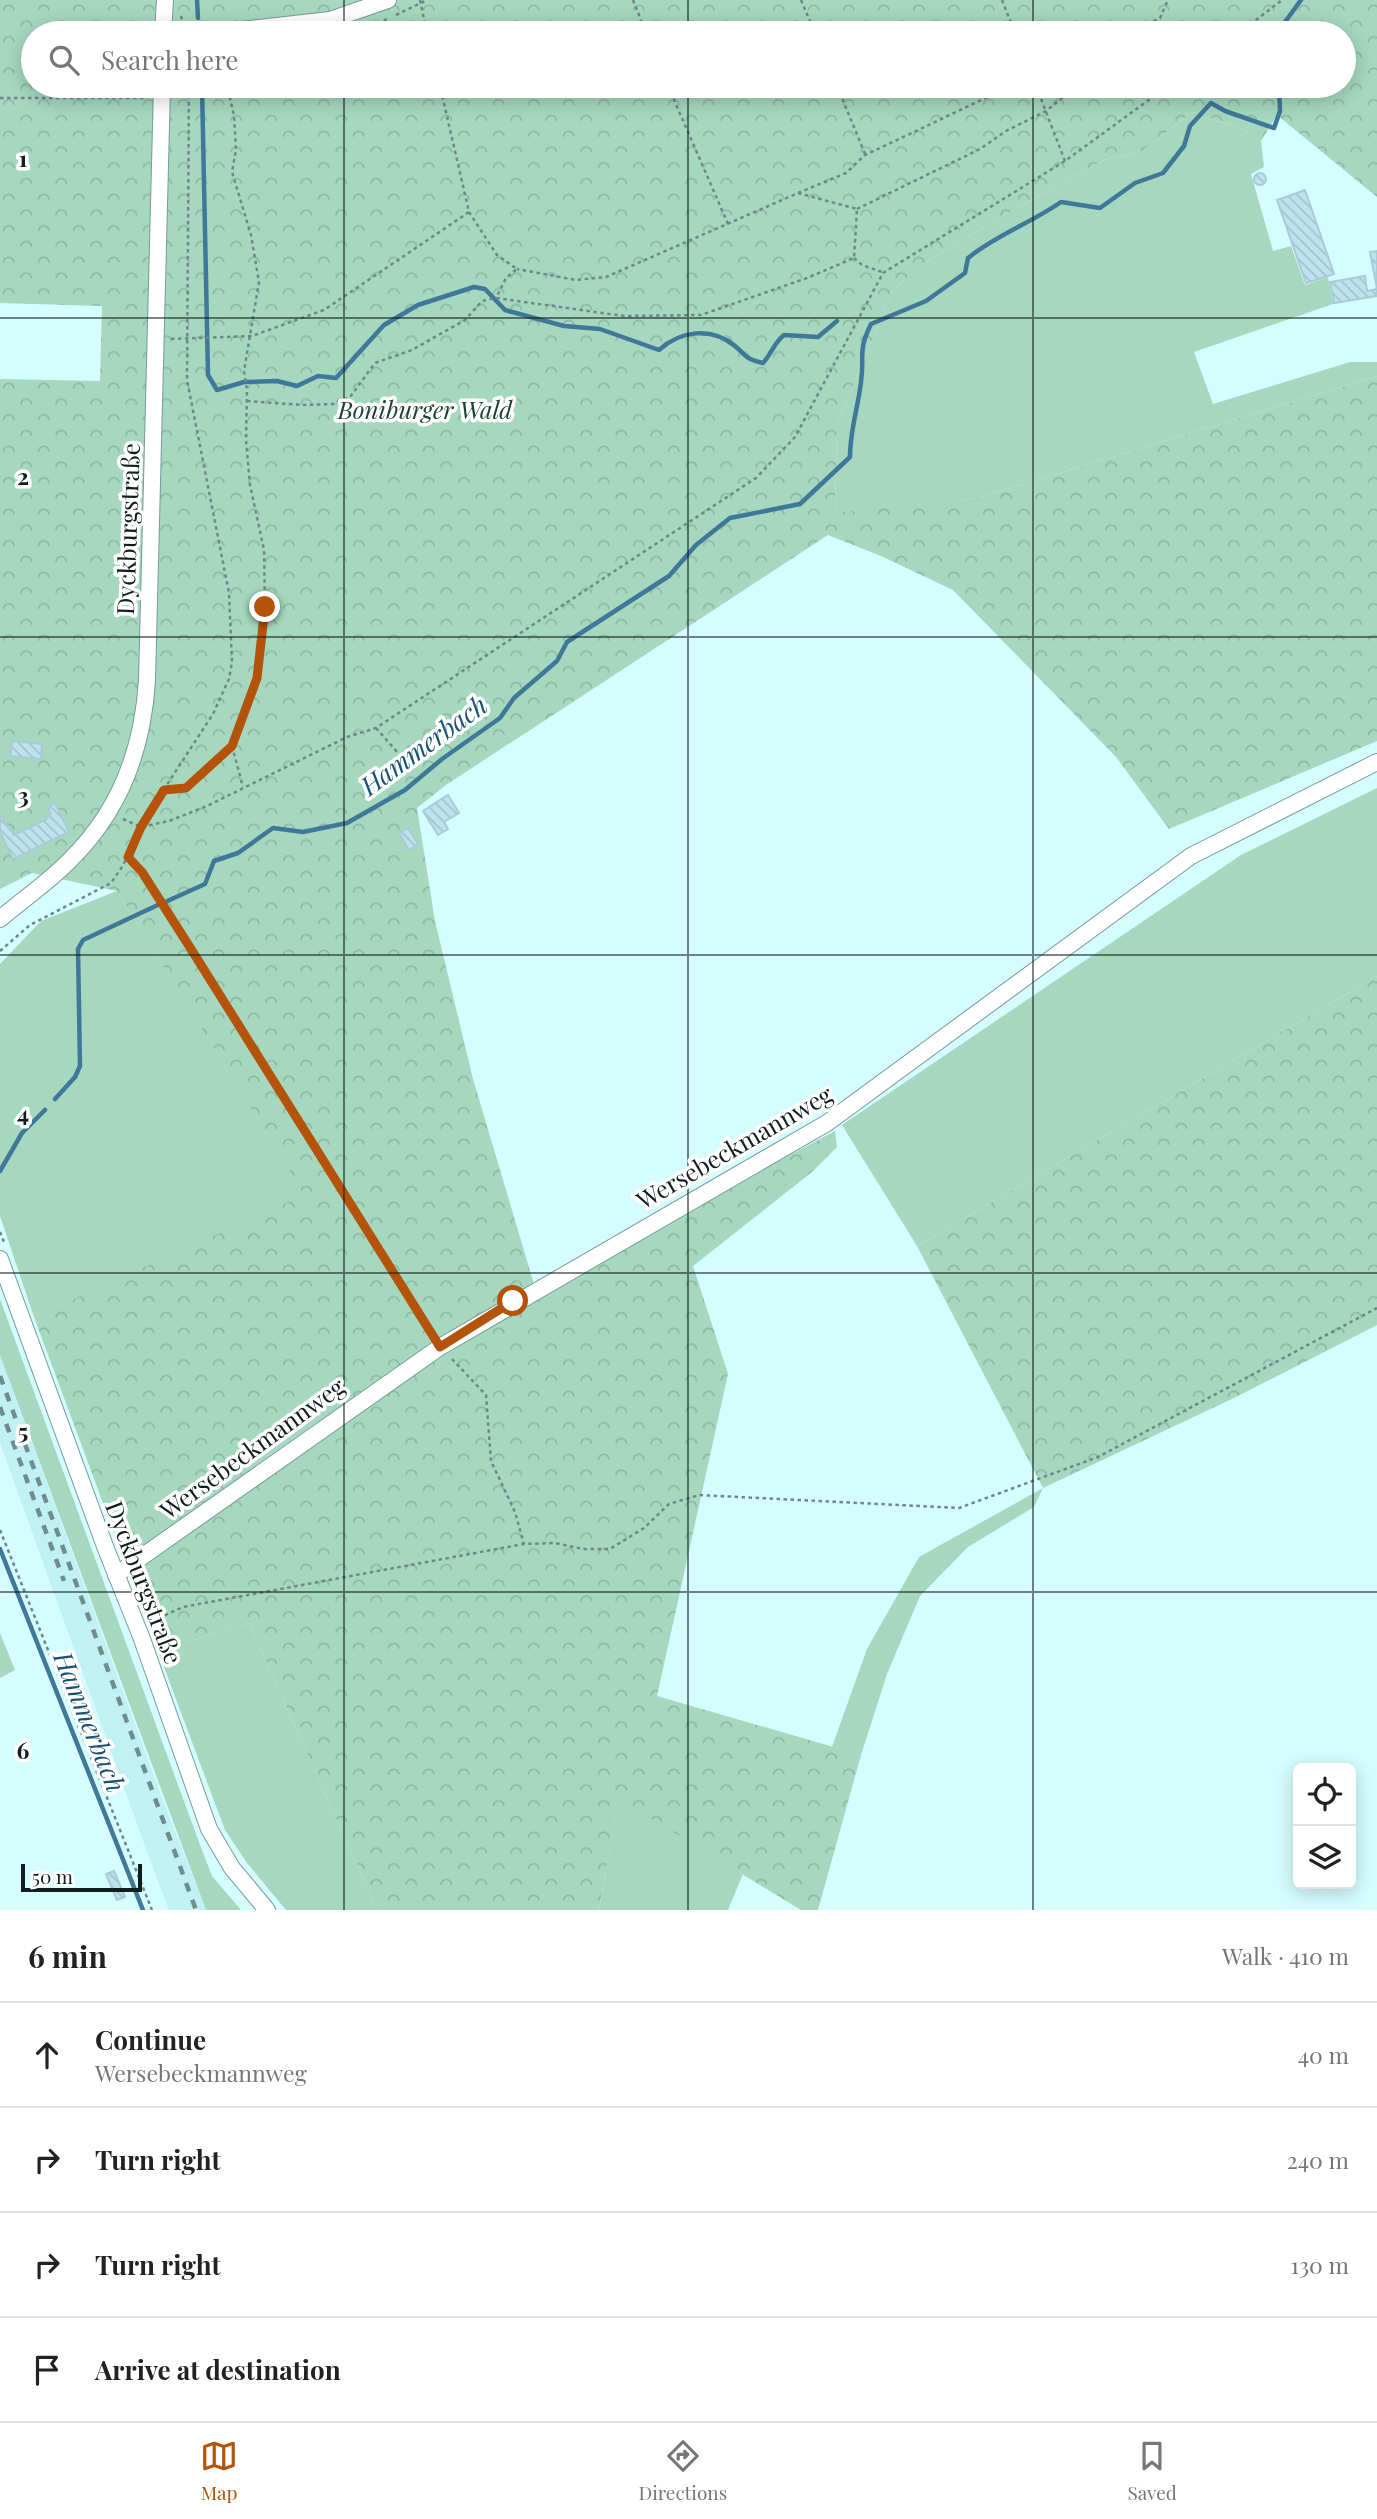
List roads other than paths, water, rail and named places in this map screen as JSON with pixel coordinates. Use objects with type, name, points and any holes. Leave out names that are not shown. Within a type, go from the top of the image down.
[{"type":"street","points":[[163,21],[164,0]]},
{"type":"street","points":[[321,21],[388,0]]},
{"type":"street","name":"Dyckburgstraße","points":[[0,919],[52,877],[86,842],[120,791],[141,734],[148,667],[162,98]]},
{"type":"street","name":"Wersebeckmannweg","points":[[116,1575],[440,1347],[827,1124],[1191,856],[1377,762]]},
{"type":"street","name":"Dyckburgstraße","points":[[0,1259],[142,1639],[209,1829],[232,1868],[267,1910]]},
{"type":"waterway","points":[[197,0],[198,18]]},
{"type":"waterway","name":"Hammerbach","points":[[1286,21],[1301,0]]},
{"type":"waterway","points":[[202,98],[208,375],[217,390],[244,382],[277,381],[297,386],[318,376],[336,378],[384,325],[418,305],[474,287],[485,289],[505,310],[564,326],[600,329],[659,350],[686,335],[706,333],[726,340],[750,359],[763,363],[784,335],[818,337],[837,321]]},
{"type":"waterway","name":"Hammerbach","points":[[163,903],[205,884],[214,861],[238,853],[273,828],[303,832],[347,823],[405,790],[442,759],[500,718],[514,698],[557,661],[567,642],[669,576],[696,545],[730,518],[800,504],[850,457],[863,348],[871,324],[926,301],[965,273],[968,258],[1061,202],[1100,208],[1135,183],[1163,173],[1184,146],[1190,126],[1211,103],[1225,111],[1274,128],[1280,111],[1279,98]]},
{"type":"waterway","name":"Hammerbach","points":[[55,1099],[75,1077],[80,1066],[78,949],[83,940],[160,904]]},
{"type":"waterway","name":"Hammerbach","points":[[0,1171],[22,1133],[45,1110]]},
{"type":"waterway","name":"Hammerbach","points":[[0,1549],[143,1910]]},
{"type":"railway","points":[[0,1376],[196,1910]]},
{"type":"railway","points":[[0,1407],[64,1581]]},
{"type":"park label","name":"Boniburger Wald","points":[[425,411]]}]
